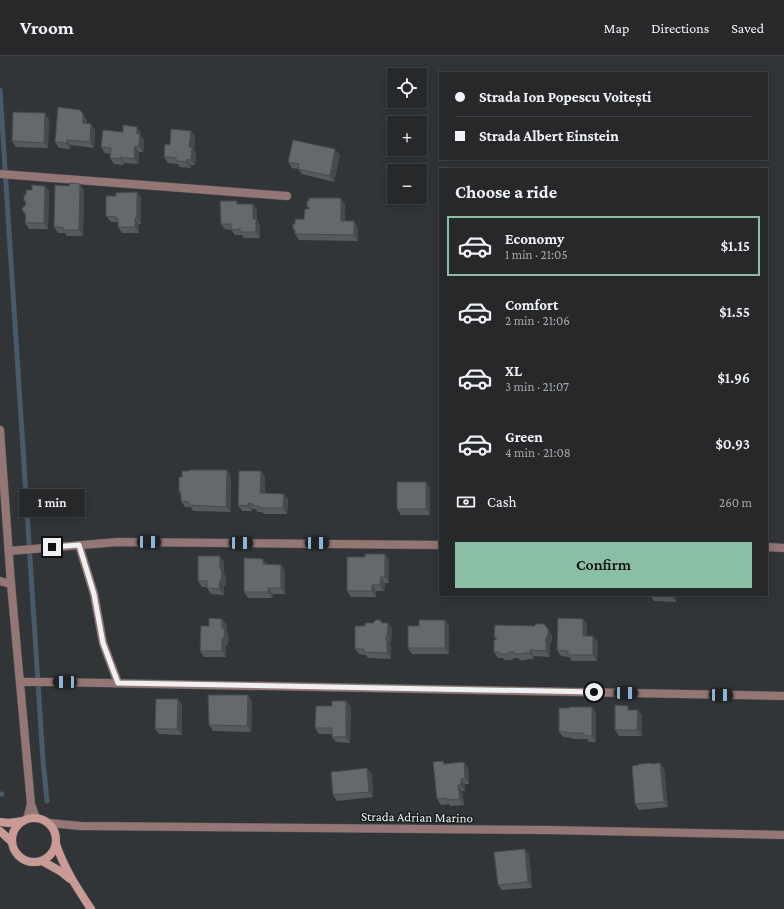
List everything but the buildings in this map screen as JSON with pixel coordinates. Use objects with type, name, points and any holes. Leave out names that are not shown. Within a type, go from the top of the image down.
[{"type":"main road","points":[[0,822],[9,823],[25,820],[36,818],[43,819],[49,823],[54,829],[56,844],[54,851],[49,857],[42,861],[28,862],[22,859],[13,848],[12,836],[14,830],[25,820]]},
{"type":"main road","points":[[0,830],[12,842]]},
{"type":"main road","points":[[56,844],[63,862],[91,909]]},
{"type":"main road","points":[[42,861],[60,871],[75,884]]},
{"type":"street","points":[[0,174],[287,196]]},
{"type":"street","points":[[0,430],[11,550],[11,584],[24,682],[30,795],[31,804],[36,818]]},
{"type":"street","points":[[11,550],[118,542],[439,544]]},
{"type":"street","points":[[79,545],[94,594],[103,643],[118,683]]},
{"type":"street","points":[[768,547],[784,548]]},
{"type":"street","points":[[0,581],[11,584]]},
{"type":"street","points":[[24,682],[784,696]]},
{"type":"street","points":[[25,820],[31,804]]},
{"type":"street","name":"Strada Adrian Marino","points":[[49,823],[81,826],[549,830],[784,835]]},
{"type":"waterway","points":[[0,90],[43,761],[47,801]]},
{"type":"route","points":[[52,547],[79,545],[94,594],[103,643],[118,683],[594,692]]}]
